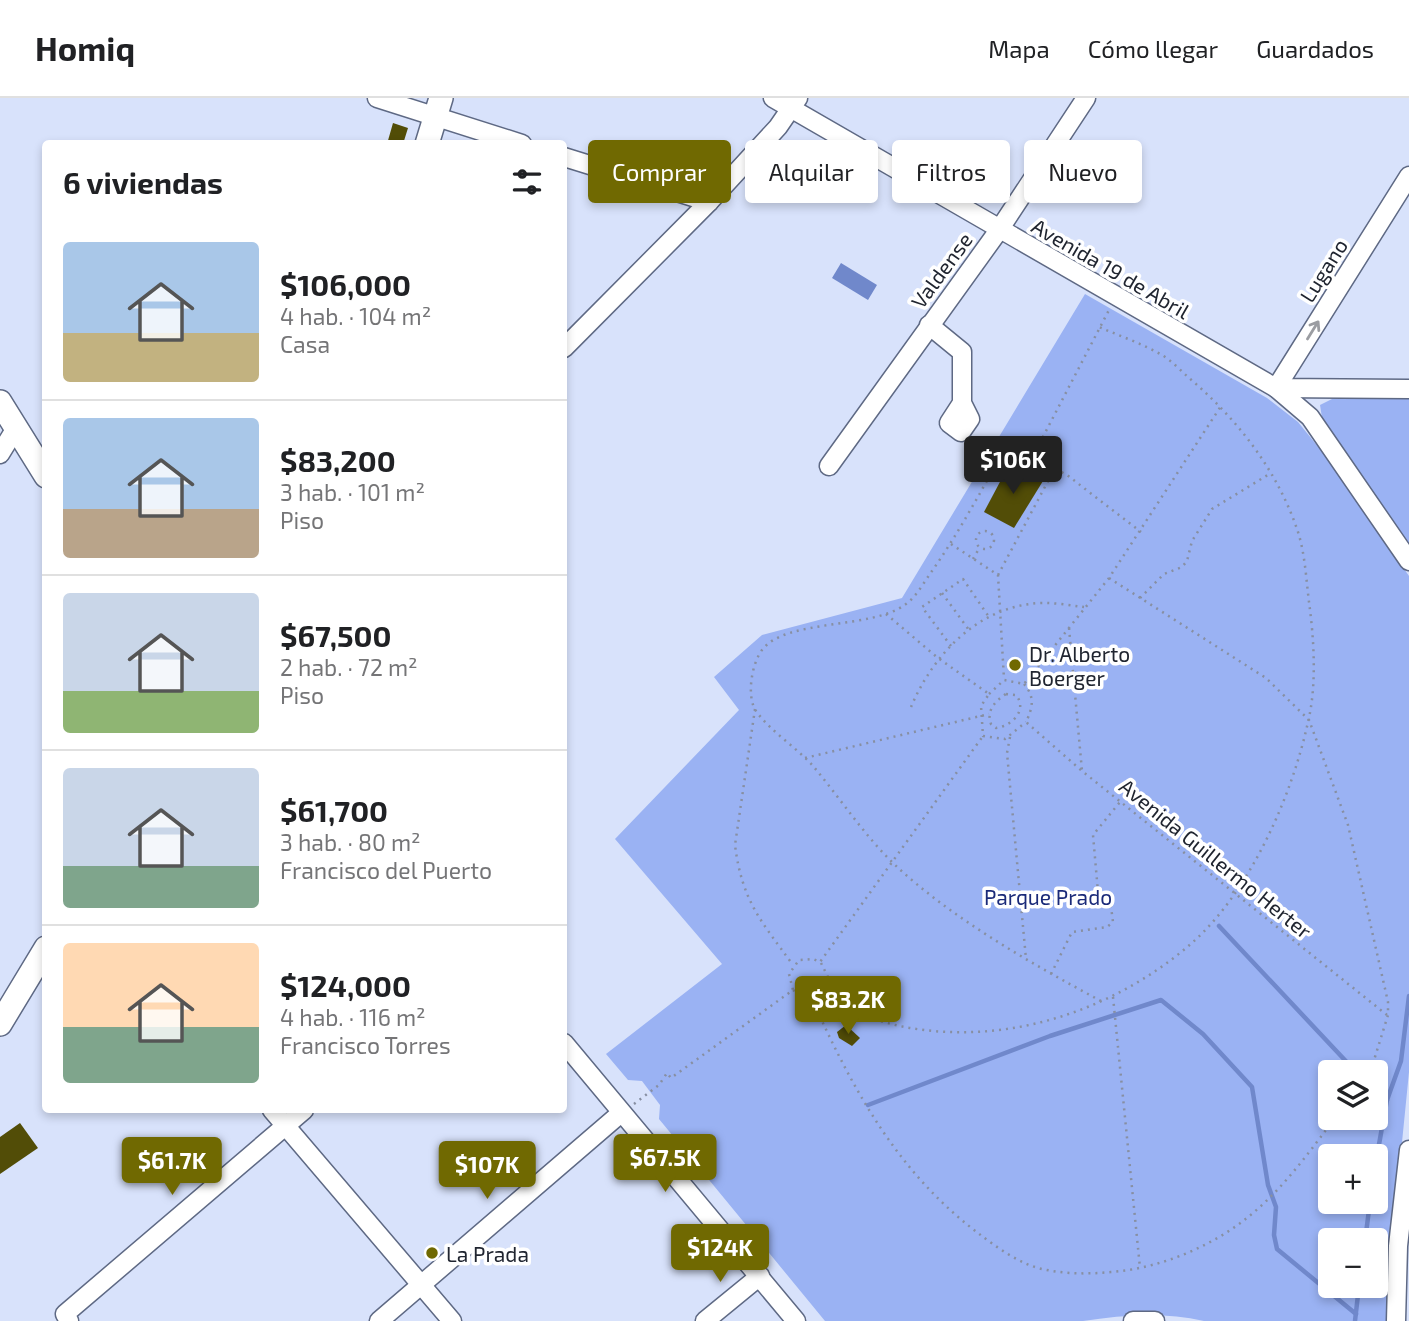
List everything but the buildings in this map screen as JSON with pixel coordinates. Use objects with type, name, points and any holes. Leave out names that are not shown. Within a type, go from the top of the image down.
[{"type":"main road","points":[[428,140],[439,107]]},
{"type":"main road","points":[[0,385],[42,443]]},
{"type":"main road","points":[[0,402],[42,470]]},
{"type":"main road","points":[[0,1024],[42,955]]},
{"type":"street","points":[[377,98],[439,107],[513,140]]},
{"type":"street","name":"Avenida 19 de Abril","points":[[773,98],[794,104],[999,230],[1276,388],[1409,390]]},
{"type":"street","name":"Valdense","points":[[829,466],[999,230],[1086,98]]},
{"type":"street","points":[[731,177],[794,104]]},
{"type":"street","points":[[567,158],[588,164]]},
{"type":"street","name":"Lugano","points":[[1276,388],[1409,176]]},
{"type":"street","points":[[567,345],[708,203]]},
{"type":"street","points":[[929,325],[962,352],[962,403]]},
{"type":"street","points":[[1276,388],[1310,416],[1409,561]]},
{"type":"street","points":[[0,454],[16,428]]},
{"type":"street","points":[[567,1047],[796,1321]]},
{"type":"street","points":[[379,1321],[621,1112]]},
{"type":"street","points":[[275,1113],[452,1321]]},
{"type":"street","points":[[67,1318],[300,1113]]},
{"type":"street","points":[[1396,1321],[1398,1246],[1409,1150]]},
{"type":"street","points":[[705,1321],[760,1276]]},
{"type":"street","points":[[1133,1321],[1154,1321]]},
{"type":"path","points":[[1032,456],[1116,297]]},
{"type":"path","points":[[822,992],[836,1002],[871,1018],[916,1028],[957,1032],[998,1031],[1032,1025],[1103,1002],[1193,942],[1235,893],[1273,824],[1292,780],[1309,720],[1312,626],[1297,528],[1271,473],[1252,442],[1222,406],[1163,356],[1099,327]]},
{"type":"path","points":[[1024,684],[1109,578],[1222,406]]},
{"type":"path","points":[[793,965],[750,906],[738,867],[735,845],[752,749],[754,666],[760,652],[769,642],[786,635],[886,614],[906,605],[917,594],[951,544],[1008,444],[1055,468],[1141,532]]},
{"type":"path","points":[[1004,680],[998,612],[998,575],[1055,468]]},
{"type":"path","points":[[1140,598],[1164,574],[1182,567],[1187,561],[1192,541],[1212,509],[1271,473]]},
{"type":"path","points":[[984,531],[990,532],[994,537],[993,545],[988,549],[980,547],[976,541],[977,535],[984,531]]},
{"type":"path","points":[[951,544],[998,575]]},
{"type":"path","points":[[973,559],[980,547]]},
{"type":"path","points":[[1109,578],[1266,678],[1309,720],[1348,825],[1388,1015],[1374,1060]]},
{"type":"path","points":[[951,646],[922,607],[963,579],[989,617]]},
{"type":"path","points":[[942,593],[968,630]]},
{"type":"path","points":[[911,707],[938,658],[968,630],[989,617],[1033,603],[1084,607]]},
{"type":"path","points":[[886,614],[938,658],[989,694]]},
{"type":"path","points":[[1069,626],[1082,771]]},
{"type":"path","points":[[983,736],[998,740],[1010,737],[1026,722],[1032,708],[1031,693],[1024,684],[1004,680]]},
{"type":"path","points":[[820,962],[894,863],[983,736],[979,715],[981,706],[1004,680]]},
{"type":"path","points":[[1006,694],[1016,695],[1019,699],[1019,711],[1008,725],[993,726],[989,715],[995,703],[1006,694]]},
{"type":"path","points":[[755,709],[805,758],[894,863],[947,906],[1051,974],[1103,1002]]},
{"type":"path","points":[[805,758],[979,715],[989,715]]},
{"type":"path","name":"Avenida Guillermo Herter","points":[[1026,722],[1082,771],[1388,1015]]},
{"type":"path","points":[[1010,737],[1007,753],[1026,958]]},
{"type":"path","points":[[1051,974],[1072,932],[1107,927],[1113,922],[1111,899],[1098,892],[1093,835],[1120,801]]},
{"type":"path","points":[[811,997],[822,992],[828,978],[820,962],[806,958],[793,965],[788,977],[793,990],[811,997],[850,1080],[877,1124],[924,1187],[953,1214],[996,1247],[1040,1269],[1087,1275],[1140,1268],[1202,1246],[1242,1222],[1277,1191],[1325,1130]]},
{"type":"path","points":[[621,1112],[659,1085],[667,1073],[671,1077],[793,990]]},
{"type":"path","points":[[1113,996],[1140,1268]]},
{"type":"green space","name":"Parque Prado","points":[[1085,294],[1267,398],[1298,422],[1328,459],[1409,576],[1409,1072],[1388,1283],[1388,1228],[1318,1228],[1318,1298],[1387,1298],[1388,1321],[1204,1321],[1144,1315],[1083,1321],[825,1321],[659,1119],[660,1105],[642,1081],[628,1080],[606,1054],[722,964],[615,839],[739,710],[714,677],[762,635],[902,598]]},
{"type":"green space","points":[[1336,397],[1409,399],[1409,551],[1323,424],[1320,405]]},
{"type":"shaded area","points":[[841,263],[877,285],[868,300],[832,278]]},
{"type":"waterway","points":[[1219,926],[1345,1060]]},
{"type":"waterway","points":[[1379,1144],[1387,1100],[1401,1061],[1409,996]]},
{"type":"waterway","points":[[868,1105],[1050,1036],[1161,1000],[1203,1034],[1252,1087],[1268,1185],[1276,1207],[1274,1235],[1277,1249],[1356,1314]]},
{"type":"waterway","points":[[1367,1228],[1368,1214]]},
{"type":"waterway","points":[[1355,1321],[1358,1298]]},
{"type":"place","name":"Dr. Alberto Boerger","points":[[1015,665]]},
{"type":"place","name":"La Prada","points":[[432,1253]]}]
